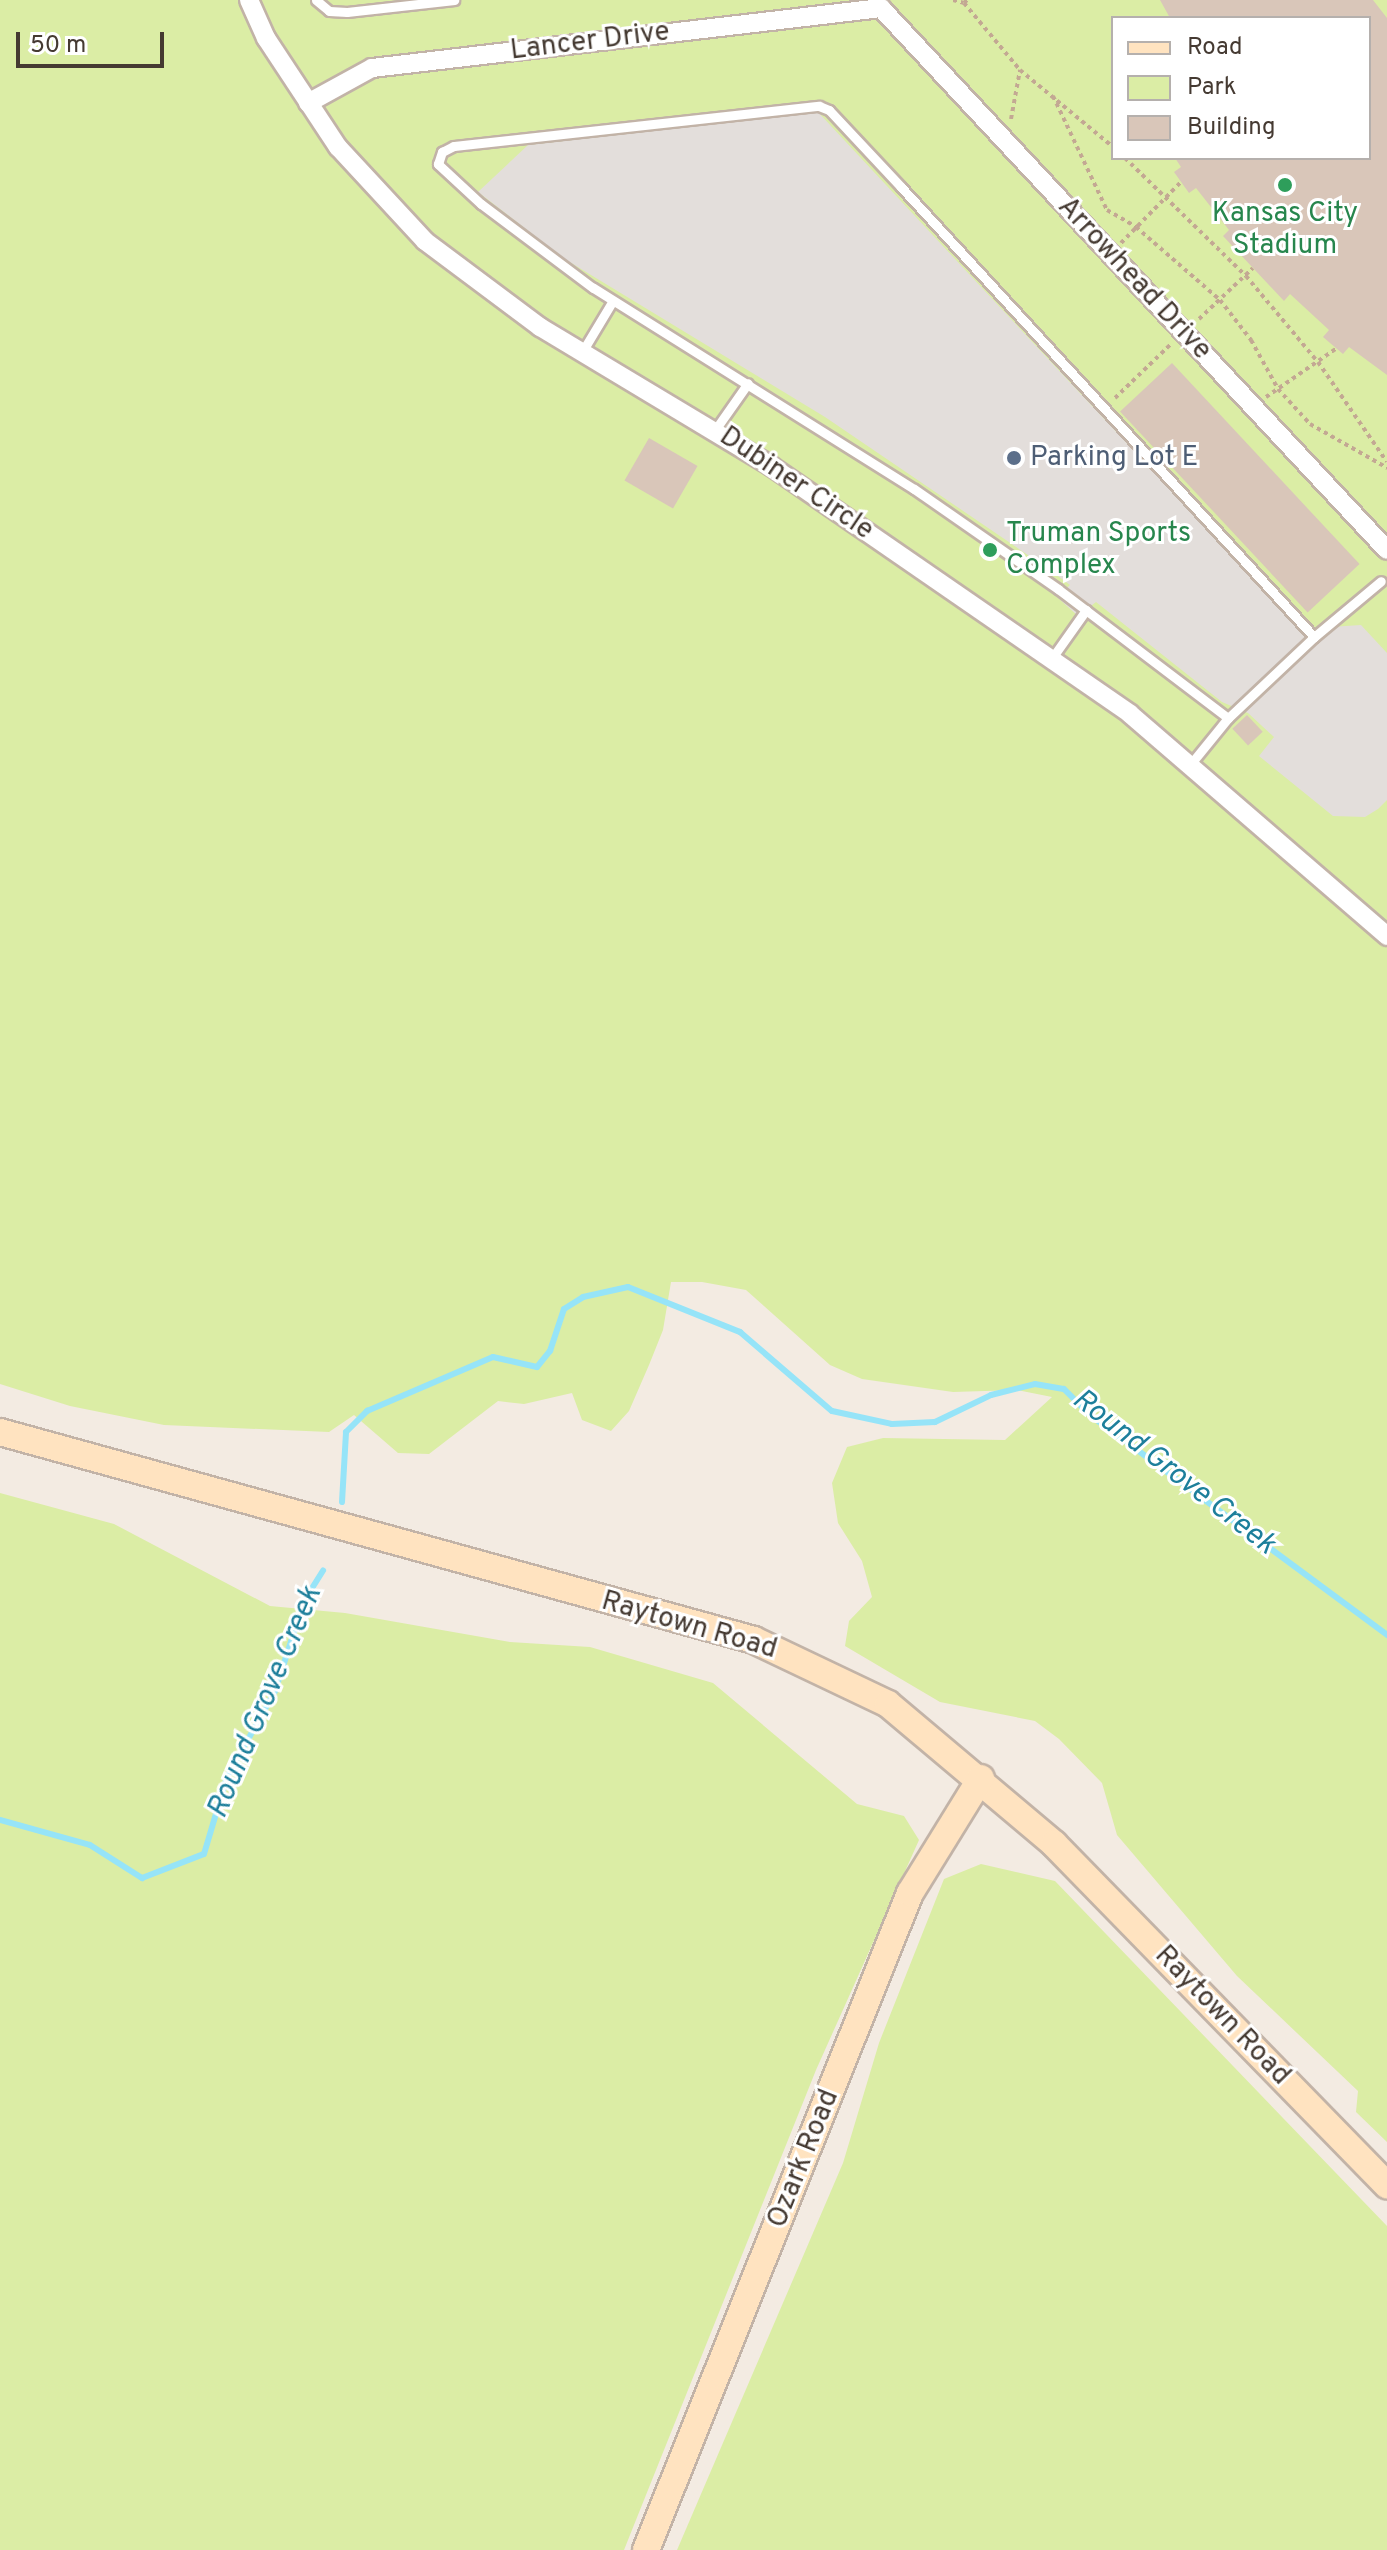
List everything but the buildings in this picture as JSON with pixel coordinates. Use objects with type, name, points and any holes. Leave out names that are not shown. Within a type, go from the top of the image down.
[{"type":"main road","name":"Raytown Road","points":[[0,1432],[244,1503],[754,1640],[888,1704],[981,1778],[1054,1844],[1387,2185]]},
{"type":"main road","name":"Ozark Road","points":[[646,2550],[910,1893],[981,1778]]},
{"type":"street","name":"Dubiner Circle","points":[[249,0],[308,103],[374,189],[425,241],[484,289],[582,352],[715,430],[1130,714],[1386,934]]},
{"type":"street","name":"Lancer Drive","points":[[308,103],[372,68],[884,4]]},
{"type":"street","name":"Arrowhead Drive","points":[[884,4],[1387,550]]},
{"type":"lane","points":[[316,0],[329,11],[347,12],[454,0]]},
{"type":"lane","points":[[1228,718],[1086,610],[914,489],[748,383],[612,302],[445,174],[438,164],[442,152],[484,142],[819,106],[837,118],[1314,637]]},
{"type":"lane","points":[[582,352],[612,302]]},
{"type":"lane","points":[[715,430],[748,383]]},
{"type":"lane","points":[[1189,766],[1228,718],[1314,637],[1381,581]]},
{"type":"lane","points":[[1052,658],[1086,610]]},
{"type":"path","points":[[953,0],[965,2],[1020,70],[1111,145]]},
{"type":"path","points":[[1011,120],[1020,70]]},
{"type":"path","points":[[1053,96],[1107,210],[1136,227],[1220,300],[1251,340],[1278,389],[1310,424],[1387,465]]},
{"type":"path","points":[[1127,160],[1168,196],[1246,276],[1318,362],[1387,465]]},
{"type":"path","points":[[1123,240],[1181,182]]},
{"type":"path","points":[[1199,319],[1253,268]]},
{"type":"path","points":[[1104,408],[1171,344]]},
{"type":"path","points":[[1268,395],[1337,348]]},
{"type":"green space","points":[[0,0],[1387,0],[1387,2142],[1356,2112],[1358,2091],[1237,1976],[1117,1835],[1102,1783],[1059,1739],[1035,1721],[940,1702],[845,1646],[849,1621],[872,1597],[862,1561],[838,1523],[832,1483],[847,1447],[883,1438],[1005,1440],[1052,1397],[1017,1390],[953,1392],[862,1379],[830,1365],[746,1290],[702,1282],[671,1282],[663,1330],[649,1365],[629,1411],[611,1431],[582,1420],[572,1393],[524,1404],[498,1401],[429,1454],[398,1453],[354,1415],[329,1432],[164,1425],[70,1406],[0,1384]]},
{"type":"green space","points":[[0,1493],[114,1524],[270,1606],[345,1613],[510,1642],[590,1647],[713,1683],[857,1804],[904,1816],[919,1840],[816,2070],[624,2550],[0,2550]]},
{"type":"green space","points":[[981,1864],[1055,1881],[1387,2226],[1387,2550],[677,2550],[843,2163],[879,2043],[944,1879]]},
{"type":"shaded area","name":"Parking Lot E","points":[[818,112],[1300,629],[1361,625],[1387,653],[1387,800],[1378,809],[1365,817],[1333,816],[1259,756],[1274,737],[1248,713],[1222,702],[1096,602],[1078,616],[1057,597],[1070,585],[1050,570],[825,417],[563,258],[478,192],[528,145]]},
{"type":"waterway","name":"Round Grove Creek","points":[[342,1502],[346,1432],[367,1411],[493,1357],[537,1367],[550,1351],[564,1309],[583,1297],[628,1287],[740,1332],[832,1411],[892,1424],[935,1422],[991,1395],[1035,1384],[1064,1389],[1090,1415],[1387,1635]]},
{"type":"waterway","name":"Round Grove Creek","points":[[0,1820],[90,1845],[142,1878],[204,1854],[227,1777],[275,1691],[304,1601],[323,1571]]},
{"type":"place","name":"Kansas City Stadium","points":[[1285,185]]},
{"type":"place","name":"Parking Lot E","points":[[1014,458]]},
{"type":"place","name":"Truman Sports Complex","points":[[990,550]]}]
